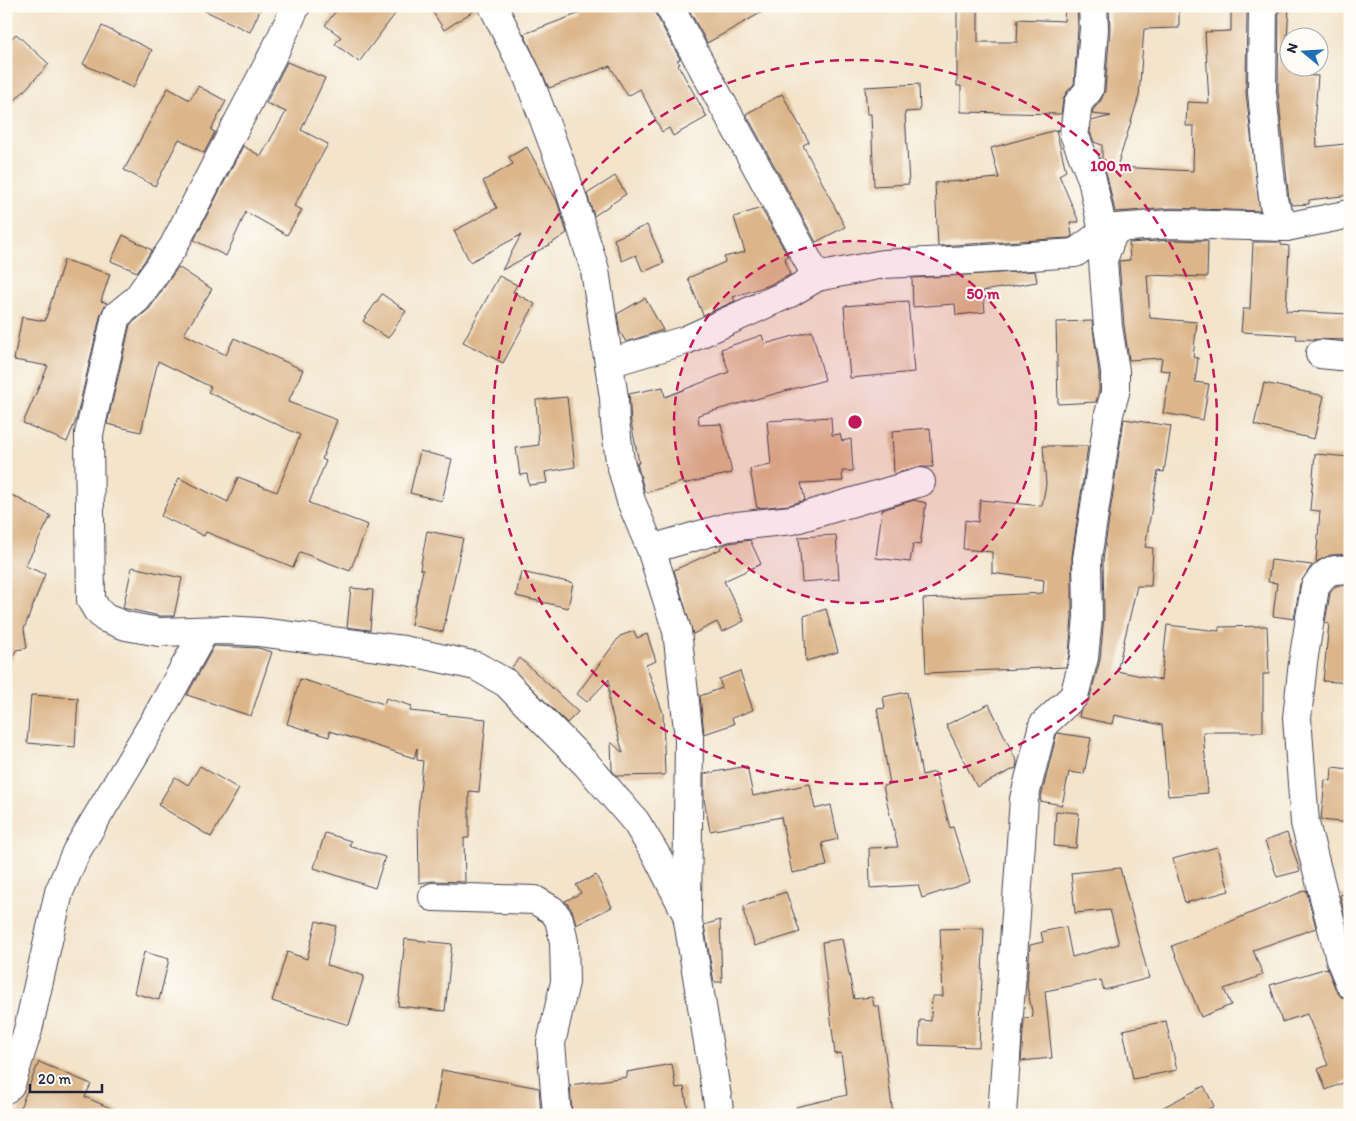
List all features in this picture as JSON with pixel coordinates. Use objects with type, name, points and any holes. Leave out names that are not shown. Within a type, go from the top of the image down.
[{"type":"street","points":[[296,6],[276,49],[173,248],[137,299],[116,316],[89,434],[91,600],[96,610],[105,618],[126,626],[159,632],[224,630],[259,632],[403,650],[476,666],[506,683],[587,765],[636,822],[658,858],[687,915]]},
{"type":"street","points":[[493,6],[528,77],[566,178],[595,270],[609,363],[620,461],[631,501],[651,550],[677,631],[688,730],[690,803],[687,915],[720,1115]]},
{"type":"street","points":[[669,6],[817,277]]},
{"type":"street","points":[[1002,1115],[1024,799],[1043,725],[1074,696],[1084,658],[1088,618],[1087,559],[1109,414],[1115,394],[1115,370],[1108,327],[1103,260],[1109,230],[1074,134],[1078,103],[1089,90],[1094,28],[1093,6]]},
{"type":"street","points":[[1263,6],[1262,92],[1269,165],[1274,205],[1286,227]]},
{"type":"street","points":[[609,363],[686,340],[790,293],[817,277],[883,264],[1075,253],[1109,230],[1172,224],[1286,227],[1350,214]]},
{"type":"street","points":[[1320,354],[1350,357]]},
{"type":"street","points":[[651,550],[728,527],[792,520],[921,482]]},
{"type":"street","points":[[1350,570],[1328,571],[1315,587],[1303,662],[1297,718],[1305,823],[1340,959],[1350,984]]},
{"type":"street","points":[[6,1089],[11,1084],[28,1030],[59,892],[76,852],[155,720],[204,632]]},
{"type":"street","points":[[433,897],[535,900],[552,910],[559,919],[564,942],[565,982],[551,1043],[557,1115]]},
{"type":"building","points":[[195,6],[262,6],[250,32]]},
{"type":"building","points":[[340,6],[401,6],[359,62],[335,44],[341,37],[325,25]]},
{"type":"building","points":[[429,6],[478,6],[478,8],[444,30]]},
{"type":"building","points":[[576,6],[653,6],[680,59],[677,60],[680,64],[678,65],[707,117],[673,136],[669,128],[662,132],[640,89],[628,96],[610,66],[549,88],[524,34],[580,13]]},
{"type":"building","points":[[687,6],[773,6],[707,43]]},
{"type":"building","points":[[957,6],[978,6],[978,42],[1017,42],[1018,19],[1064,21],[1065,6],[1077,6],[1078,28],[1074,84],[1066,93],[1061,114],[961,112],[961,86],[957,86]]},
{"type":"building","points":[[1109,6],[1179,6],[1179,28],[1144,29],[1139,96],[1117,167],[1193,171],[1194,126],[1186,126],[1187,102],[1209,103],[1205,32],[1231,31],[1231,6],[1247,6],[1246,93],[1260,211],[1172,208],[1115,212],[1102,162],[1102,145],[1094,142],[1090,132],[1091,121],[1111,116],[1092,114],[1105,91],[1110,29]]},
{"type":"building","points":[[1279,7],[1289,8],[1288,28],[1279,28]]},
{"type":"building","points":[[102,26],[152,50],[133,88],[83,64]]},
{"type":"building","points":[[16,34],[49,64],[6,110],[6,44]]},
{"type":"building","points":[[287,62],[325,78],[301,130],[328,144],[294,206],[302,210],[287,235],[246,212],[226,256],[194,240],[243,146],[261,156],[286,112],[266,103]]},
{"type":"building","points":[[1278,78],[1318,78],[1315,112],[1317,147],[1345,144],[1350,195],[1309,200],[1309,204],[1292,205],[1289,200]]},
{"type":"building","points":[[919,84],[920,111],[905,112],[909,184],[874,186],[871,114],[867,114],[865,87]]},
{"type":"building","points":[[198,86],[226,101],[211,130],[215,132],[204,153],[179,139],[155,186],[124,170],[168,88],[190,100]]},
{"type":"building","points":[[782,94],[809,142],[803,145],[845,227],[816,242],[746,114]]},
{"type":"building","points":[[1056,130],[1066,171],[1059,175],[1079,222],[1070,222],[1072,236],[1069,238],[938,246],[935,183],[999,178],[991,148]]},
{"type":"building","points":[[527,147],[557,201],[567,233],[549,245],[502,270],[521,235],[470,262],[454,231],[497,208],[483,181],[513,164],[509,157]]},
{"type":"building","points":[[615,176],[626,194],[594,216],[587,194]]},
{"type":"building","points":[[761,208],[788,256],[785,258],[790,275],[767,286],[733,297],[735,301],[703,315],[688,278],[725,262],[724,257],[745,252],[734,217]]},
{"type":"building","points":[[647,225],[664,263],[643,272],[636,255],[622,261],[614,239]]},
{"type":"building","points":[[123,235],[152,250],[137,272],[111,261]]},
{"type":"building","points":[[1172,240],[1208,241],[1207,277],[1147,275],[1150,318],[1197,322],[1193,357],[1198,358],[1195,382],[1209,384],[1203,420],[1163,413],[1170,371],[1160,370],[1162,358],[1129,360],[1119,261],[1130,260],[1129,243]]},
{"type":"building","points":[[1253,242],[1281,242],[1281,245],[1289,246],[1286,311],[1350,314],[1350,340],[1296,339],[1297,335],[1241,332],[1243,309],[1250,309]]},
{"type":"building","points":[[64,260],[110,274],[101,301],[107,303],[101,313],[76,420],[67,442],[23,423],[48,366],[14,360],[22,317],[45,321]]},
{"type":"building","points":[[178,267],[212,289],[184,334],[226,355],[234,338],[303,370],[288,402],[337,420],[322,459],[326,461],[309,503],[368,525],[350,571],[300,552],[293,567],[206,532],[204,536],[161,516],[179,478],[228,502],[238,477],[277,492],[300,435],[208,392],[211,387],[158,361],[141,432],[107,424],[130,325],[150,308]]},
{"type":"building","points":[[1035,271],[1037,282],[983,291],[985,312],[956,315],[955,304],[913,307],[912,278]]},
{"type":"building","points":[[499,276],[517,285],[513,292],[535,304],[503,363],[463,342]]},
{"type":"building","points":[[382,294],[406,311],[388,338],[363,321]]},
{"type":"building","points":[[645,298],[663,330],[626,342],[620,332],[617,314]]},
{"type":"building","points":[[908,301],[914,372],[850,378],[844,306]]},
{"type":"building","points":[[1092,321],[1099,372],[1099,391],[1096,402],[1058,404],[1056,322]]},
{"type":"building","points":[[812,331],[825,380],[698,415],[699,425],[721,424],[732,473],[683,484],[682,482],[645,493],[637,463],[639,463],[631,422],[629,394],[663,387],[665,397],[729,372],[721,349],[762,335],[765,344]]},
{"type":"building","points":[[1264,383],[1324,396],[1314,439],[1254,425]]},
{"type":"building","points":[[567,397],[575,467],[545,472],[547,483],[529,485],[527,474],[520,475],[516,448],[539,445],[536,400]]},
{"type":"building","points":[[831,417],[832,435],[840,434],[842,441],[851,439],[853,471],[842,471],[843,481],[801,483],[805,500],[789,505],[757,508],[750,469],[771,465],[767,421]]},
{"type":"building","points":[[1124,419],[1171,426],[1164,472],[1158,471],[1145,547],[1153,548],[1151,586],[1137,586],[1117,671],[1161,680],[1167,625],[1219,631],[1219,627],[1267,626],[1269,674],[1263,674],[1263,732],[1203,732],[1208,793],[1168,796],[1162,725],[1114,715],[1112,724],[1079,717],[1080,711],[1089,700],[1100,660],[1104,617],[1103,560]]},
{"type":"building","points":[[930,428],[933,467],[917,467],[894,474],[892,431]]},
{"type":"building","points":[[1043,446],[1088,446],[1072,557],[1072,616],[1069,655],[1066,667],[926,673],[923,599],[1043,593],[1044,580],[992,573],[992,552],[963,549],[965,520],[978,522],[980,500],[1042,506],[1046,484]]},
{"type":"building","points":[[420,451],[452,459],[442,501],[410,493]]},
{"type":"building","points":[[1315,454],[1350,457],[1350,554],[1331,555],[1316,562],[1320,511],[1310,510]]},
{"type":"building","points":[[6,492],[51,516],[25,566],[45,574],[24,629],[27,648],[16,650],[8,670],[6,670]]},
{"type":"building","points":[[914,500],[926,503],[920,545],[913,544],[910,562],[876,558],[882,510]]},
{"type":"building","points":[[427,531],[463,538],[443,632],[411,625],[423,570],[420,569]]},
{"type":"building","points":[[836,535],[839,579],[802,582],[799,537]]},
{"type":"building","points":[[750,540],[761,564],[724,581],[744,621],[722,632],[717,622],[693,634],[674,570],[721,549],[720,547],[729,543]]},
{"type":"building","points":[[1271,560],[1312,565],[1300,584],[1294,619],[1273,616],[1277,583],[1268,582]]},
{"type":"building","points":[[132,567],[182,578],[174,616],[160,616],[123,608]]},
{"type":"building","points":[[521,572],[573,583],[568,608],[516,596]]},
{"type":"building","points":[[1350,585],[1350,683],[1323,681],[1329,624],[1325,623],[1330,593],[1336,586]]},
{"type":"building","points":[[351,588],[373,590],[370,630],[347,627]]},
{"type":"building","points":[[826,609],[838,652],[806,661],[804,616]]},
{"type":"building","points":[[634,631],[637,638],[647,634],[656,661],[646,665],[663,713],[665,775],[617,776],[612,770],[611,742],[623,753],[609,703],[609,679],[587,702],[577,694],[620,636]]},
{"type":"building","points":[[214,646],[258,648],[272,652],[251,716],[187,695]]},
{"type":"building","points":[[520,658],[578,712],[567,723],[511,668]]},
{"type":"building","points":[[740,671],[753,710],[732,718],[734,724],[704,734],[700,696],[722,688],[719,679]]},
{"type":"building","points":[[300,679],[384,704],[386,698],[412,706],[410,711],[486,719],[479,792],[469,791],[469,838],[464,838],[465,882],[433,881],[419,883],[418,813],[423,761],[417,760],[417,748],[414,758],[330,731],[329,737],[287,724]]},
{"type":"building","points":[[907,692],[922,775],[935,772],[950,828],[953,827],[970,882],[922,898],[918,885],[870,888],[869,848],[898,847],[883,786],[890,784],[877,709],[885,708],[883,697]]},
{"type":"building","points":[[31,695],[78,698],[75,747],[27,743]]},
{"type":"building","points":[[989,704],[1017,762],[1016,768],[977,787],[946,725]]},
{"type":"building","points":[[1057,733],[1091,738],[1084,774],[1069,772],[1062,805],[1040,801]]},
{"type":"building","points":[[200,766],[239,789],[211,837],[158,805],[175,777],[188,785]]},
{"type":"building","points":[[747,766],[753,796],[810,784],[815,809],[831,805],[838,839],[822,843],[827,866],[792,873],[781,817],[710,831],[704,799],[704,774]]},
{"type":"building","points":[[1332,767],[1350,769],[1350,823],[1321,820],[1325,780],[1331,781]]},
{"type":"building","points":[[1056,811],[1079,813],[1076,848],[1054,846]]},
{"type":"building","points":[[325,833],[351,841],[349,846],[385,857],[375,888],[314,868]]},
{"type":"building","points":[[1287,833],[1300,871],[1277,877],[1265,841]]},
{"type":"building","points":[[1217,847],[1229,891],[1185,903],[1173,859]]},
{"type":"building","points":[[1120,868],[1149,978],[1104,990],[1101,980],[1045,991],[1052,1058],[1021,1061],[1024,1018],[1033,1017],[1027,986],[1030,945],[1043,942],[1041,932],[1066,927],[1072,957],[1119,944],[1110,910],[1075,913],[1071,873]]},
{"type":"building","points":[[596,875],[612,907],[576,925],[572,910],[565,901],[581,893],[576,885]]},
{"type":"building","points":[[1306,890],[1316,928],[1253,950],[1263,975],[1224,989],[1231,1005],[1201,1017],[1172,946]]},
{"type":"building","points":[[786,892],[800,932],[755,946],[744,914],[744,906]]},
{"type":"building","points":[[1350,892],[1350,915],[1345,917],[1340,895]]},
{"type":"building","points":[[720,920],[722,982],[714,982],[704,925]]},
{"type":"building","points":[[316,921],[336,926],[327,965],[364,976],[349,1025],[272,1001],[287,952],[307,959]]},
{"type":"building","points":[[984,928],[979,1047],[919,1045],[920,1020],[931,1021],[932,996],[943,996],[940,929]]},
{"type":"building","points":[[405,939],[452,944],[445,1011],[398,1006]]},
{"type":"building","points":[[842,939],[854,999],[872,997],[874,1006],[879,1006],[893,1115],[797,1115],[796,1107],[847,1095],[841,1053],[835,1054],[822,942]]},
{"type":"building","points":[[144,952],[169,959],[159,1000],[134,993]]},
{"type":"building","points":[[1327,968],[1341,997],[1350,999],[1350,1080],[1326,1090],[1318,1069],[1328,1065],[1307,1014],[1282,1022],[1270,985]]},
{"type":"building","points":[[1166,1021],[1177,1070],[1133,1079],[1123,1030]]},
{"type":"building","points":[[39,1062],[91,1084],[85,1097],[126,1115],[17,1115]]},
{"type":"building","points":[[672,1064],[676,1088],[684,1087],[689,1115],[572,1115],[570,1085],[627,1077],[627,1072]]},
{"type":"building","points":[[442,1070],[539,1088],[541,1115],[434,1115]]},
{"type":"building","points":[[1204,1086],[1214,1106],[1198,1115],[1148,1115]]}]
